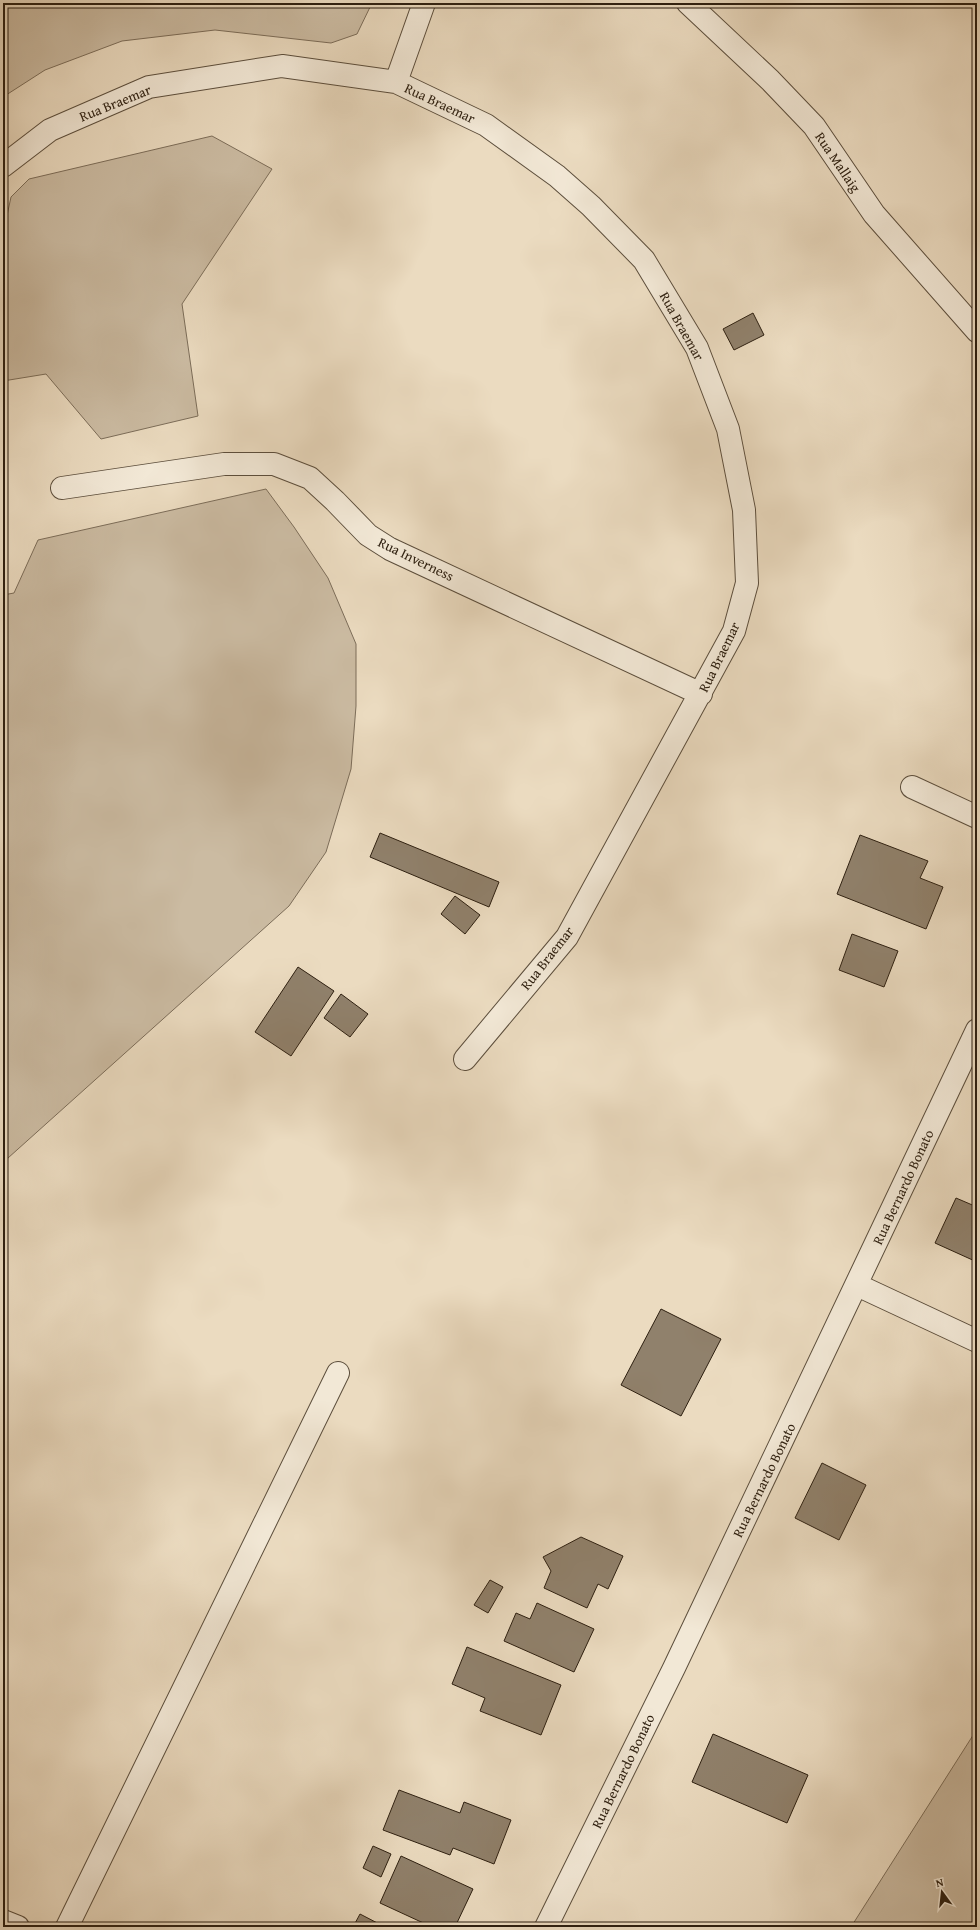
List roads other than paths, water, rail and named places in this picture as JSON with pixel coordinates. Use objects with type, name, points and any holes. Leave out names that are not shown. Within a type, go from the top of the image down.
[{"type":"street","points":[[396,82],[424,3]]},
{"type":"street","name":"Rua Mallaig","points":[[688,3],[770,80],[814,126],[874,214],[977,331]]},
{"type":"street","name":"Rua Braemar","points":[[3,166],[50,130],[149,87],[282,66],[396,82],[486,125],[563,181],[591,206],[644,260],[697,348],[728,428],[744,510],[747,583],[734,631],[701,694],[567,937],[465,1059]]},
{"type":"street","name":"Rua Inverness","points":[[62,488],[224,464],[274,464],[310,478],[368,535],[390,549],[701,694]]},
{"type":"street","points":[[912,787],[977,817]]},
{"type":"street","name":"Rua Bernardo Bonato","points":[[546,1927],[674,1668],[977,1030]]},
{"type":"street","points":[[857,1285],[977,1341]]},
{"type":"street","points":[[67,1927],[338,1372]]},
{"type":"street","points":[[3,1921],[18,1927]]}]
